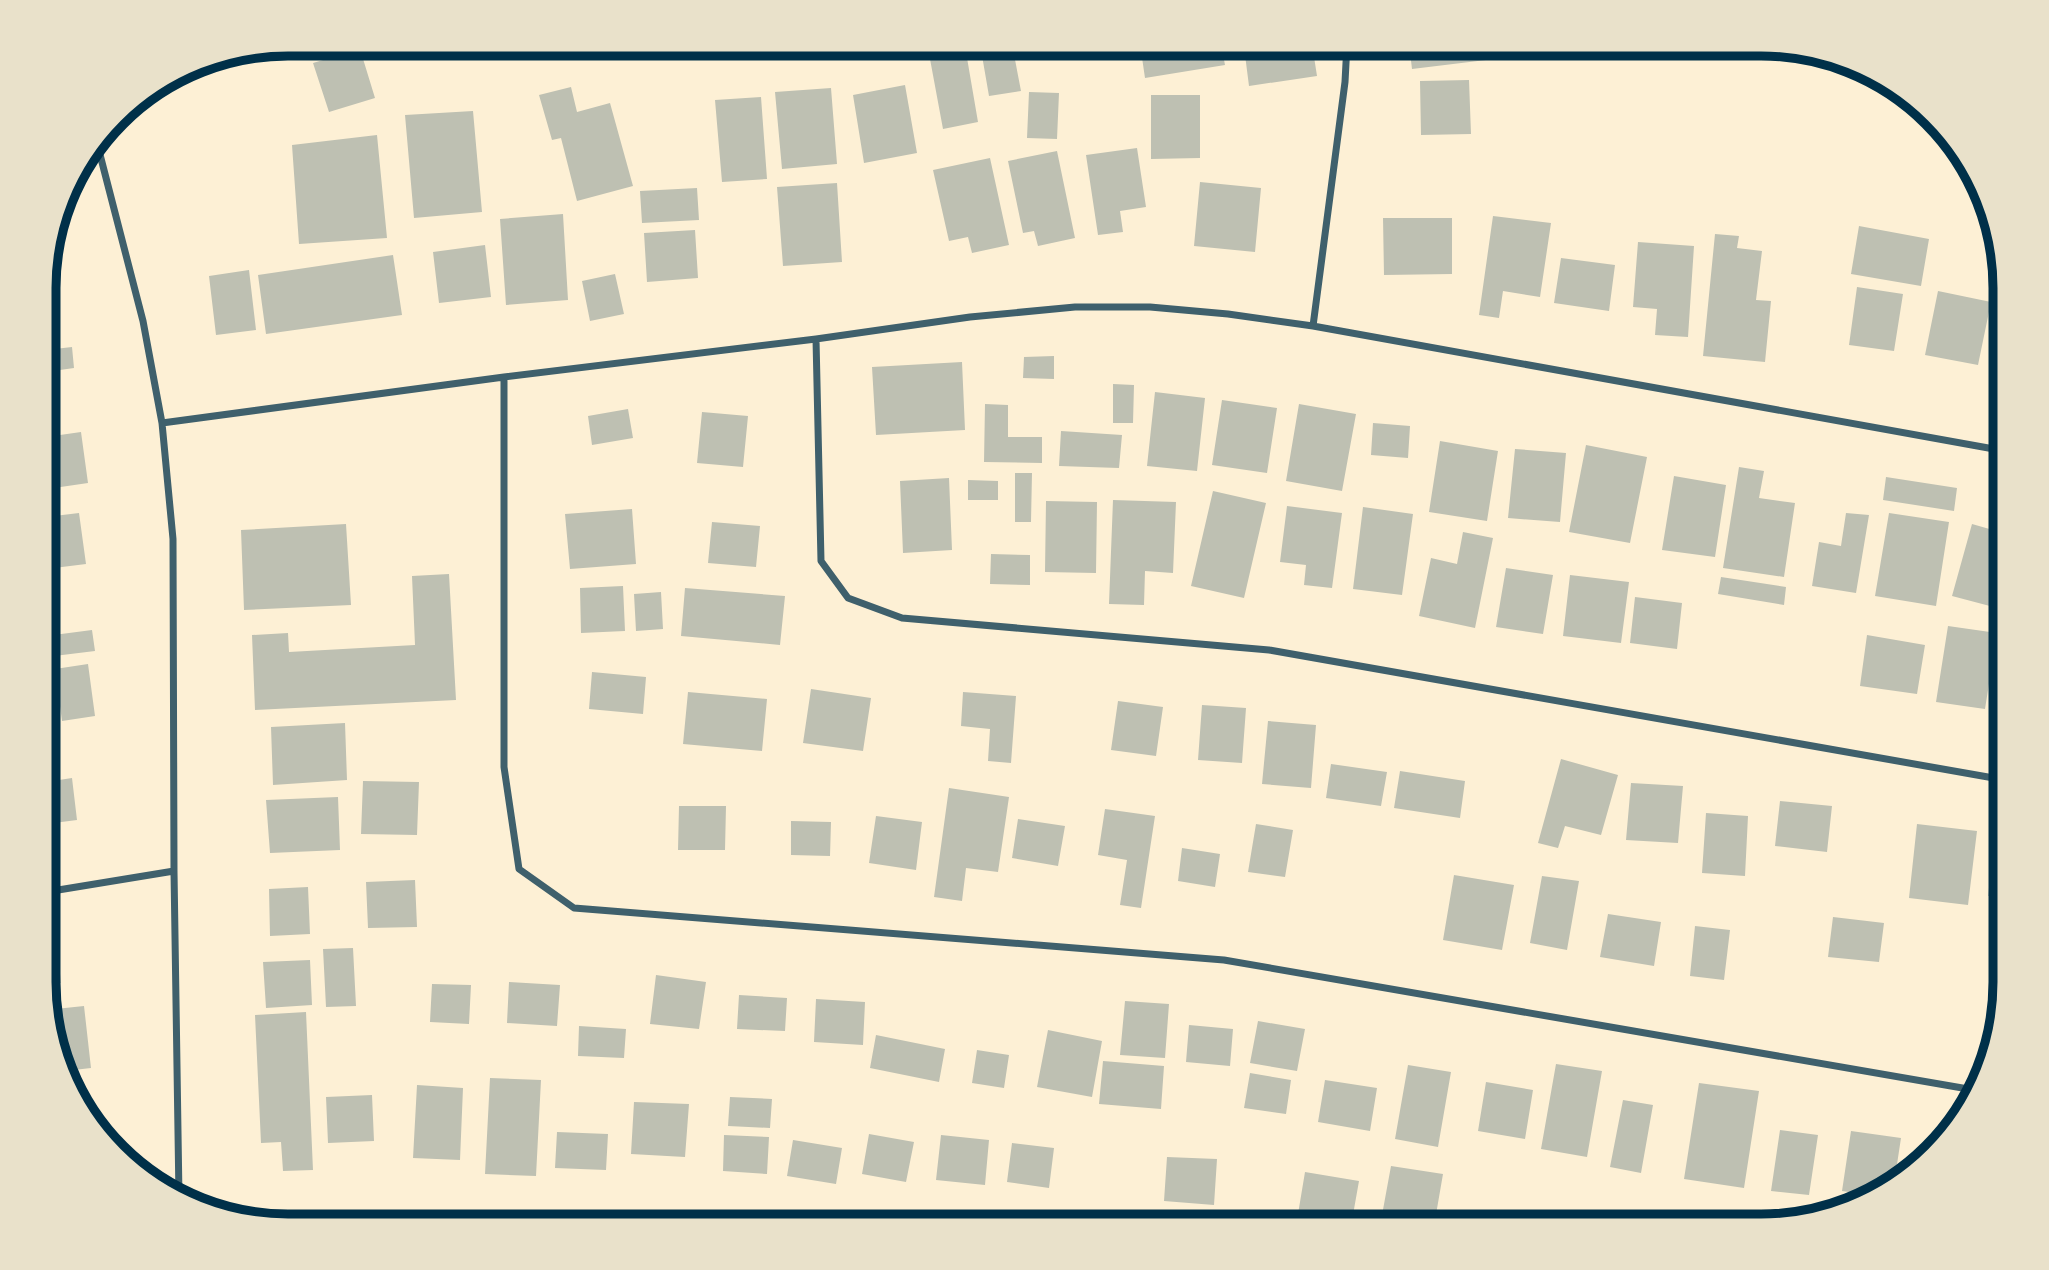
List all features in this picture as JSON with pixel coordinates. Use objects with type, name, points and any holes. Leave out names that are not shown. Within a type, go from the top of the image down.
[{"type":"street","points":[[1313,326],[1346,56]]},
{"type":"street","points":[[100,153],[143,321],[162,423],[173,539],[179,1186]]},
{"type":"street","points":[[162,423],[970,317],[1075,307],[1150,307],[1313,326],[1993,450]]},
{"type":"street","points":[[816,339],[821,561],[848,598],[902,618],[1269,650],[1993,778]]},
{"type":"street","points":[[504,377],[504,767],[519,869],[574,908],[1224,960],[1967,1089]]},
{"type":"street","points":[[56,890],[174,871]]},
{"type":"building","points":[[336,56],[362,56],[375,98],[329,112],[313,63]]},
{"type":"building","points":[[967,56],[978,122],[943,129],[930,59]]},
{"type":"building","points":[[982,56],[1014,56],[1021,91],[989,96]]},
{"type":"building","points":[[1142,56],[1223,56],[1225,65],[1145,78]]},
{"type":"building","points":[[1245,56],[1314,56],[1317,76],[1249,86]]},
{"type":"building","points":[[1410,56],[1486,56],[1486,60],[1412,69]]},
{"type":"building","points":[[1469,80],[1471,134],[1421,135],[1420,81]]},
{"type":"building","points":[[905,85],[917,153],[864,163],[853,95]]},
{"type":"building","points":[[571,87],[577,112],[610,103],[633,186],[577,201],[561,138],[552,140],[539,95]]},
{"type":"building","points":[[831,88],[837,164],[782,169],[775,92]]},
{"type":"building","points":[[1029,92],[1059,93],[1057,139],[1027,138]]},
{"type":"building","points":[[1151,95],[1200,95],[1200,158],[1151,159]]},
{"type":"building","points":[[761,97],[767,179],[722,182],[715,100]]},
{"type":"building","points":[[473,111],[482,212],[414,218],[405,115]]},
{"type":"building","points":[[377,135],[387,238],[299,244],[292,145]]},
{"type":"building","points":[[1137,148],[1146,207],[1120,211],[1123,232],[1098,235],[1086,155]]},
{"type":"building","points":[[1057,151],[1075,238],[1038,246],[1034,231],[1023,233],[1008,161]]},
{"type":"building","points":[[990,158],[1009,245],[972,253],[968,237],[949,241],[933,170]]},
{"type":"building","points":[[1200,182],[1261,188],[1255,252],[1194,246]]},
{"type":"building","points":[[837,183],[842,262],[783,266],[777,187]]},
{"type":"building","points":[[697,188],[699,220],[642,223],[640,191]]},
{"type":"building","points":[[563,214],[568,300],[506,305],[500,219]]},
{"type":"building","points":[[1493,216],[1551,223],[1540,297],[1503,291],[1499,318],[1479,315]]},
{"type":"building","points":[[1383,218],[1452,218],[1452,274],[1384,275]]},
{"type":"building","points":[[1859,226],[1929,239],[1921,286],[1851,274]]},
{"type":"building","points":[[695,230],[698,278],[647,282],[644,233]]},
{"type":"building","points":[[1715,234],[1739,236],[1737,248],[1762,251],[1756,300],[1771,301],[1765,362],[1703,356]]},
{"type":"building","points":[[1638,242],[1694,246],[1688,337],[1655,335],[1657,309],[1633,307]]},
{"type":"building","points":[[485,245],[491,297],[439,303],[433,252]]},
{"type":"building","points":[[393,255],[402,315],[266,334],[258,275]]},
{"type":"building","points":[[1561,258],[1615,265],[1609,311],[1554,303]]},
{"type":"building","points":[[249,270],[256,330],[216,335],[209,276]]},
{"type":"building","points":[[615,274],[624,314],[590,321],[582,281]]},
{"type":"building","points":[[1857,287],[1903,294],[1894,351],[1849,345]]},
{"type":"building","points":[[1938,291],[1991,302],[1978,365],[1925,355]]},
{"type":"building","points":[[72,347],[74,368],[56,371],[56,349]]},
{"type":"building","points":[[1054,356],[1054,379],[1023,378],[1024,357]]},
{"type":"building","points":[[962,362],[965,430],[876,435],[872,367]]},
{"type":"building","points":[[1113,384],[1134,385],[1133,423],[1113,423]]},
{"type":"building","points":[[1155,392],[1205,398],[1197,471],[1147,466]]},
{"type":"building","points":[[1222,400],[1277,408],[1267,473],[1212,465]]},
{"type":"building","points":[[985,404],[1008,405],[1008,437],[1042,437],[1042,463],[984,462]]},
{"type":"building","points":[[1299,404],[1356,414],[1342,491],[1286,481]]},
{"type":"building","points":[[628,409],[633,438],[592,445],[588,416]]},
{"type":"building","points":[[702,412],[748,416],[743,467],[697,463]]},
{"type":"building","points":[[1373,423],[1410,426],[1408,458],[1371,455]]},
{"type":"building","points":[[1061,431],[1122,435],[1119,468],[1059,466]]},
{"type":"building","points":[[81,432],[88,483],[56,488],[56,436]]},
{"type":"building","points":[[1440,441],[1498,451],[1487,521],[1429,512]]},
{"type":"building","points":[[1586,445],[1647,457],[1630,543],[1569,532]]},
{"type":"building","points":[[1515,449],[1566,453],[1560,522],[1508,518]]},
{"type":"building","points":[[1739,467],[1764,471],[1759,498],[1795,503],[1784,577],[1723,568]]},
{"type":"building","points":[[1015,473],[1032,473],[1031,522],[1015,522]]},
{"type":"building","points":[[1674,476],[1726,485],[1715,557],[1662,550]]},
{"type":"building","points":[[1886,477],[1957,488],[1954,511],[1883,500]]},
{"type":"building","points":[[949,478],[952,550],[903,553],[900,481]]},
{"type":"building","points":[[968,480],[998,481],[998,500],[968,500]]},
{"type":"building","points":[[1213,491],[1266,503],[1244,598],[1191,586]]},
{"type":"building","points":[[1113,500],[1176,502],[1173,573],[1145,571],[1144,605],[1109,604]]},
{"type":"building","points":[[1046,501],[1097,502],[1096,573],[1045,572]]},
{"type":"building","points":[[1287,506],[1342,513],[1332,588],[1304,585],[1306,565],[1280,562]]},
{"type":"building","points":[[1363,507],[1413,514],[1402,595],[1353,589]]},
{"type":"building","points":[[632,509],[636,564],[570,569],[565,514]]},
{"type":"building","points":[[79,513],[86,564],[56,568],[56,516]]},
{"type":"building","points":[[1846,513],[1869,515],[1856,593],[1812,586],[1819,542],[1841,546]]},
{"type":"building","points":[[1889,513],[1949,522],[1936,606],[1875,596]]},
{"type":"building","points":[[712,522],[760,526],[756,567],[708,563]]},
{"type":"building","points":[[346,524],[351,605],[244,610],[241,530]]},
{"type":"building","points":[[1972,524],[1993,530],[1993,607],[1952,596]]},
{"type":"building","points":[[1463,532],[1493,538],[1475,628],[1419,616],[1431,558],[1457,564]]},
{"type":"building","points":[[991,554],[1030,555],[1030,585],[990,584]]},
{"type":"building","points":[[1506,568],[1553,575],[1543,634],[1496,627]]},
{"type":"building","points":[[449,574],[456,700],[255,710],[252,635],[288,633],[289,652],[415,645],[412,576]]},
{"type":"building","points":[[1570,575],[1629,582],[1621,643],[1563,636]]},
{"type":"building","points":[[1721,577],[1786,587],[1784,605],[1718,594]]},
{"type":"building","points":[[623,586],[625,631],[581,633],[580,588]]},
{"type":"building","points":[[685,588],[785,596],[780,645],[681,636]]},
{"type":"building","points":[[661,592],[663,629],[636,631],[634,594]]},
{"type":"building","points":[[1635,597],[1682,603],[1677,649],[1630,643]]},
{"type":"building","points":[[1948,626],[1993,632],[1993,658],[1985,709],[1936,702]]},
{"type":"building","points":[[92,630],[95,651],[56,656],[56,635]]},
{"type":"building","points":[[1867,635],[1925,645],[1917,694],[1860,686]]},
{"type":"building","points":[[88,664],[95,716],[62,721],[56,669]]},
{"type":"building","points":[[592,672],[646,677],[643,714],[589,709]]},
{"type":"building","points":[[811,689],[871,698],[863,751],[803,743]]},
{"type":"building","points":[[688,692],[767,699],[762,751],[683,744]]},
{"type":"building","points":[[963,692],[1016,696],[1011,763],[988,761],[990,729],[961,726]]},
{"type":"building","points":[[1118,701],[1163,707],[1156,756],[1111,750]]},
{"type":"building","points":[[1202,705],[1246,708],[1242,763],[1198,760]]},
{"type":"building","points":[[1268,721],[1316,725],[1311,788],[1262,784]]},
{"type":"building","points":[[345,723],[347,780],[273,785],[271,727]]},
{"type":"building","points":[[1561,759],[1618,775],[1601,835],[1565,826],[1558,848],[1538,843]]},
{"type":"building","points":[[1331,764],[1387,772],[1381,806],[1326,798]]},
{"type":"building","points":[[1400,771],[1465,781],[1460,818],[1394,808]]},
{"type":"building","points":[[72,778],[77,820],[56,823],[56,780]]},
{"type":"building","points":[[363,781],[419,782],[417,835],[361,834]]},
{"type":"building","points":[[1631,783],[1683,786],[1678,843],[1626,840]]},
{"type":"building","points":[[949,788],[1009,797],[998,872],[966,868],[962,901],[934,897]]},
{"type":"building","points":[[338,797],[340,850],[270,853],[266,800]]},
{"type":"building","points":[[1780,801],[1832,806],[1827,852],[1775,846]]},
{"type":"building","points":[[679,806],[726,806],[725,850],[678,850]]},
{"type":"building","points":[[1105,809],[1155,816],[1141,908],[1120,905],[1127,860],[1098,855]]},
{"type":"building","points":[[1706,813],[1748,816],[1745,876],[1702,873]]},
{"type":"building","points":[[876,816],[922,822],[916,870],[869,863]]},
{"type":"building","points":[[1018,819],[1065,826],[1058,866],[1012,858]]},
{"type":"building","points":[[791,821],[831,822],[830,856],[791,855]]},
{"type":"building","points":[[1256,824],[1293,830],[1285,877],[1248,872]]},
{"type":"building","points":[[1917,824],[1977,831],[1968,905],[1909,898]]},
{"type":"building","points":[[1182,848],[1220,854],[1215,887],[1178,881]]},
{"type":"building","points":[[1993,855],[1993,896],[1988,896]]},
{"type":"building","points":[[1454,875],[1514,885],[1502,950],[1443,940]]},
{"type":"building","points":[[1542,876],[1579,881],[1567,950],[1530,943]]},
{"type":"building","points":[[415,880],[417,927],[368,928],[366,882]]},
{"type":"building","points":[[308,887],[310,934],[270,936],[269,889]]},
{"type":"building","points":[[1608,914],[1661,922],[1654,966],[1600,957]]},
{"type":"building","points":[[1833,917],[1884,923],[1879,962],[1828,957]]},
{"type":"building","points":[[1695,926],[1730,930],[1724,980],[1690,976]]},
{"type":"building","points":[[56,936],[61,983],[56,984]]},
{"type":"building","points":[[353,948],[356,1006],[326,1007],[323,949]]},
{"type":"building","points":[[310,960],[312,1005],[266,1008],[263,962]]},
{"type":"building","points":[[656,975],[706,982],[699,1029],[650,1024]]},
{"type":"building","points":[[509,982],[560,985],[557,1026],[507,1023]]},
{"type":"building","points":[[432,984],[471,985],[469,1024],[430,1022]]},
{"type":"building","points":[[739,995],[787,998],[785,1031],[737,1029]]},
{"type":"building","points":[[816,999],[865,1002],[863,1045],[814,1042]]},
{"type":"building","points":[[1125,1001],[1169,1004],[1165,1058],[1120,1055]]},
{"type":"building","points":[[84,1006],[91,1068],[74,1070],[60,1028],[58,1009]]},
{"type":"building","points":[[306,1012],[313,1170],[283,1171],[281,1142],[261,1143],[255,1015]]},
{"type":"building","points":[[1258,1021],[1305,1029],[1297,1071],[1250,1063]]},
{"type":"building","points":[[1189,1025],[1233,1029],[1230,1066],[1186,1062]]},
{"type":"building","points":[[579,1026],[626,1029],[624,1058],[578,1056]]},
{"type":"building","points":[[1048,1030],[1102,1041],[1092,1097],[1037,1087]]},
{"type":"building","points":[[876,1035],[945,1049],[939,1082],[870,1068]]},
{"type":"building","points":[[977,1050],[1009,1055],[1004,1088],[972,1083]]},
{"type":"building","points":[[1103,1061],[1164,1066],[1161,1109],[1099,1104]]},
{"type":"building","points":[[1556,1064],[1602,1071],[1587,1157],[1541,1149]]},
{"type":"building","points":[[1408,1065],[1451,1072],[1438,1147],[1395,1139]]},
{"type":"building","points":[[1250,1073],[1291,1080],[1286,1114],[1244,1108]]},
{"type":"building","points":[[490,1078],[541,1080],[536,1176],[485,1174]]},
{"type":"building","points":[[1325,1080],[1377,1088],[1370,1131],[1318,1122]]},
{"type":"building","points":[[1486,1082],[1533,1090],[1525,1139],[1478,1131]]},
{"type":"building","points":[[1699,1083],[1759,1091],[1744,1188],[1684,1179]]},
{"type":"building","points":[[417,1085],[463,1088],[460,1160],[413,1158]]},
{"type":"building","points":[[372,1095],[374,1141],[328,1143],[326,1097]]},
{"type":"building","points":[[730,1097],[772,1099],[770,1128],[728,1126]]},
{"type":"building","points":[[1623,1100],[1653,1105],[1641,1173],[1610,1167]]},
{"type":"building","points":[[634,1102],[689,1104],[685,1157],[631,1154]]},
{"type":"building","points":[[1780,1130],[1818,1135],[1809,1195],[1771,1191]]},
{"type":"building","points":[[1851,1131],[1901,1138],[1896,1170],[1856,1193],[1842,1191]]},
{"type":"building","points":[[557,1132],[608,1134],[606,1170],[555,1168]]},
{"type":"building","points":[[869,1134],[914,1142],[906,1182],[862,1174]]},
{"type":"building","points":[[724,1135],[769,1137],[767,1174],[723,1171]]},
{"type":"building","points":[[941,1135],[989,1140],[985,1185],[936,1180]]},
{"type":"building","points":[[793,1140],[842,1148],[836,1184],[787,1176]]},
{"type":"building","points":[[1012,1143],[1054,1148],[1049,1188],[1007,1182]]},
{"type":"building","points":[[1167,1157],[1217,1159],[1214,1205],[1164,1201]]},
{"type":"building","points":[[1391,1166],[1443,1174],[1436,1214],[1382,1214]]},
{"type":"building","points":[[1305,1172],[1359,1181],[1353,1214],[1298,1214]]}]
